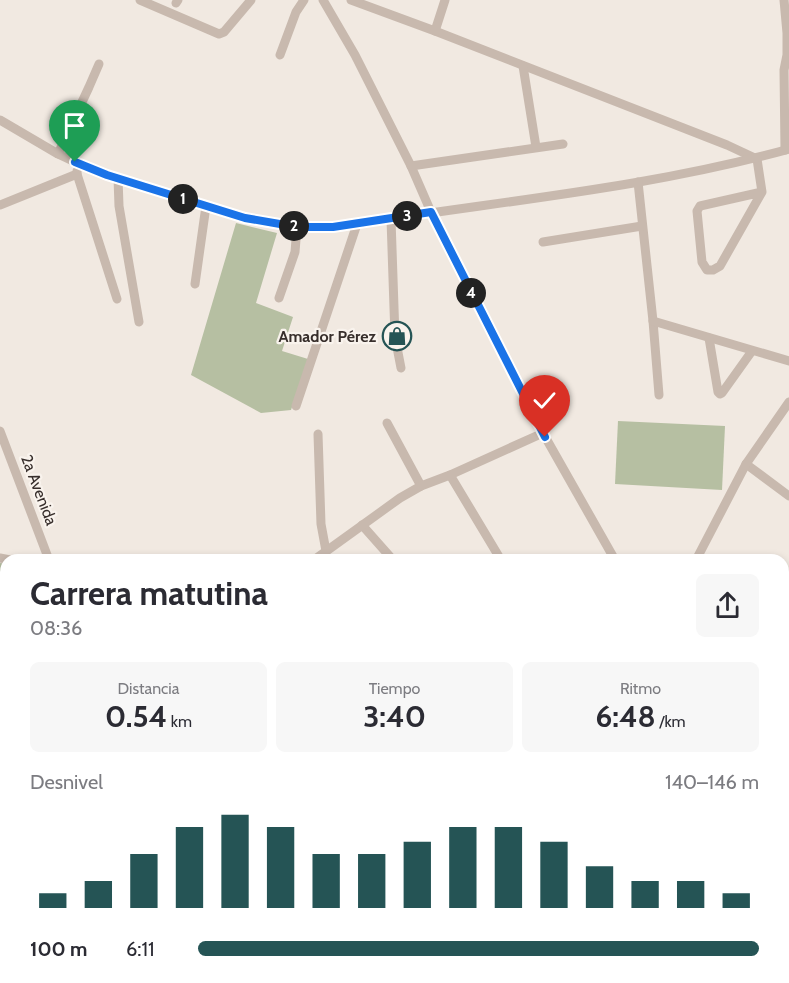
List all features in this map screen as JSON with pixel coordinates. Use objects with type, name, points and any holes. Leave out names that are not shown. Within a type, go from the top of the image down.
[{"type":"street","points":[[140,0],[219,34],[224,32],[251,0]]},
{"type":"street","points":[[280,55],[296,12],[304,0]]},
{"type":"street","points":[[323,0],[355,55],[411,166],[431,212],[543,433],[612,554]]},
{"type":"street","points":[[351,0],[727,145],[757,159]]},
{"type":"street","points":[[435,31],[445,0]]},
{"type":"street","points":[[0,120],[75,162],[245,218],[297,227],[333,227],[391,219],[638,182],[757,159],[787,150],[784,70],[788,33],[786,3]]},
{"type":"street","points":[[58,154],[99,64]]},
{"type":"street","points":[[523,66],[536,147]]},
{"type":"street","points":[[411,166],[563,144]]},
{"type":"street","points":[[757,159],[762,192],[720,266],[707,270],[702,262],[698,207],[762,192]]},
{"type":"street","points":[[75,162],[117,299]]},
{"type":"street","points":[[0,205],[77,174]]},
{"type":"street","points":[[118,178],[119,206],[139,322]]},
{"type":"street","points":[[638,182],[659,395]]},
{"type":"street","points":[[195,284],[206,206]]},
{"type":"street","points":[[391,219],[395,337],[400,368]]},
{"type":"street","points":[[296,406],[357,224]]},
{"type":"street","points":[[543,242],[642,226]]},
{"type":"street","points":[[279,298],[295,252],[297,227]]},
{"type":"street","points":[[653,321],[789,361]]},
{"type":"street","points":[[709,338],[720,393],[752,351]]},
{"type":"street","points":[[699,554],[746,464],[789,402]]},
{"type":"street","points":[[387,423],[421,486]]},
{"type":"street","name":"2a Avenida","points":[[0,431],[47,554]]},
{"type":"street","points":[[322,554],[400,498],[421,486],[543,433]]},
{"type":"street","points":[[318,434],[321,524],[326,551]]},
{"type":"street","points":[[746,464],[789,496]]},
{"type":"street","points":[[450,475],[497,554]]},
{"type":"street","points":[[362,525],[388,554]]},
{"type":"green space","points":[[236,223],[277,233],[256,303],[293,317],[282,351],[308,359],[291,410],[261,413],[191,375]]},
{"type":"green space","points":[[618,421],[725,426],[722,490],[615,484]]},
{"type":"place","name":"Amador Pérez","points":[[397,336]]},
{"type":"route","points":[[75,162],[107,175],[245,218],[297,227],[333,227],[431,212],[545,437]]}]
